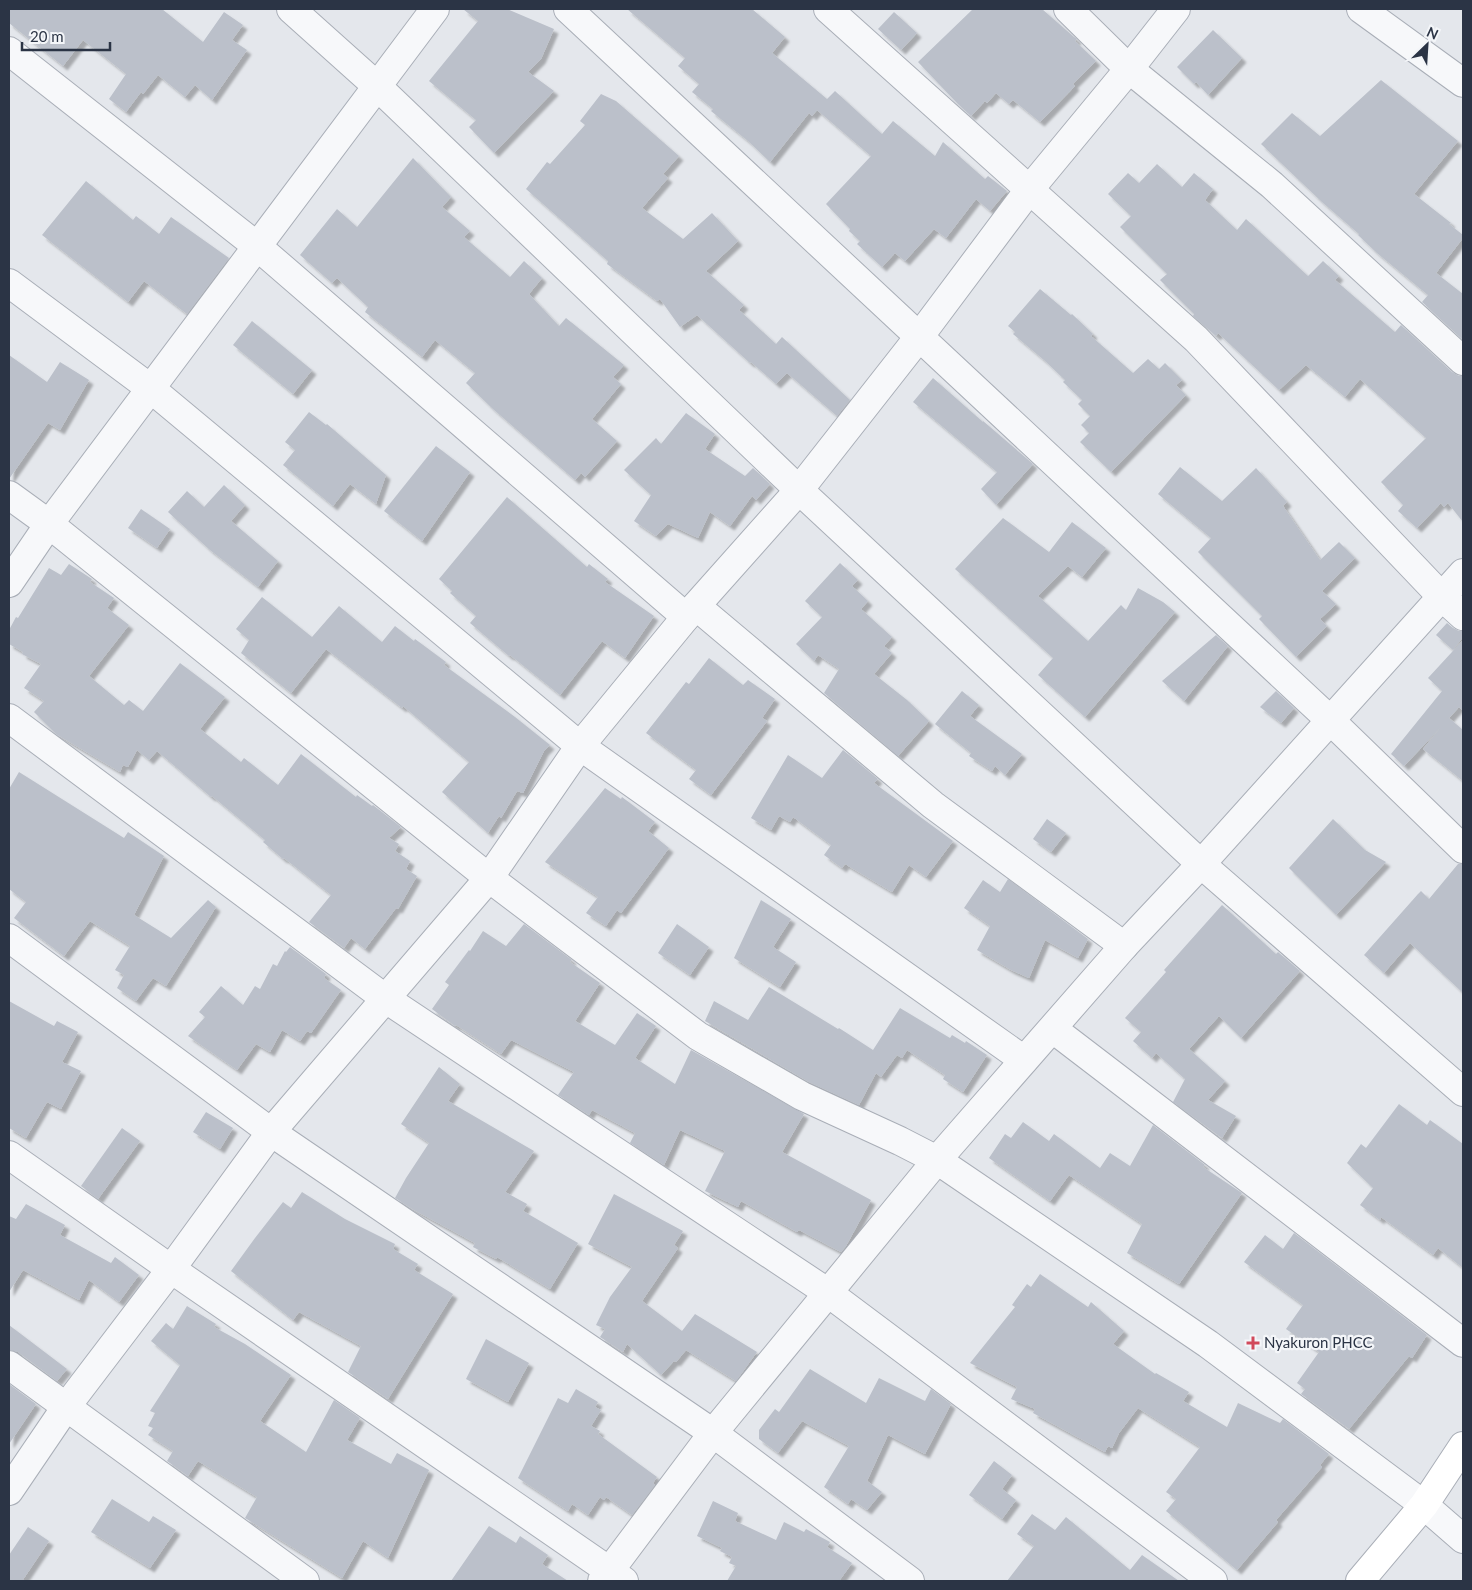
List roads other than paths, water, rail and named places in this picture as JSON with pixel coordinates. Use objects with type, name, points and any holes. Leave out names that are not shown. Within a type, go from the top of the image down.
[{"type":"main road","points":[[1360,1581],[1424,1505],[1463,1446]]},
{"type":"street","points":[[291,9],[378,87],[799,490],[1201,864],[1463,1092]]},
{"type":"street","points":[[9,583],[49,524],[435,9]]},
{"type":"street","points":[[568,9],[1330,720],[1463,849]]},
{"type":"street","points":[[828,9],[1196,339],[1442,597],[1463,616]]},
{"type":"street","points":[[1068,9],[1129,69],[1272,185],[1463,361]]},
{"type":"street","points":[[9,1491],[66,1407],[171,1269],[271,1132],[489,878],[580,746],[691,612],[799,490],[919,337],[1029,190],[1176,9]]},
{"type":"street","points":[[1361,9],[1463,83]]},
{"type":"street","points":[[9,51],[258,247],[691,612],[933,805],[1124,946]]},
{"type":"street","points":[[9,283],[150,388],[580,746],[1024,1060]]},
{"type":"street","points":[[9,495],[49,524],[489,878],[698,1036],[802,1096],[937,1160],[1208,1344],[1424,1505],[1463,1539]]},
{"type":"street","points":[[9,1155],[612,1578],[713,1433],[937,1160],[1124,946],[1201,864],[1463,573]]},
{"type":"street","points":[[9,718],[386,999],[827,1292],[1213,1581]]},
{"type":"street","points":[[9,938],[271,1132],[713,1433],[910,1581]]},
{"type":"street","points":[[1053,1029],[1463,1343]]},
{"type":"street","points":[[9,1365],[305,1581]]},
{"type":"place","name":"Nyakuron PHCC","points":[[1253,1343]]}]
